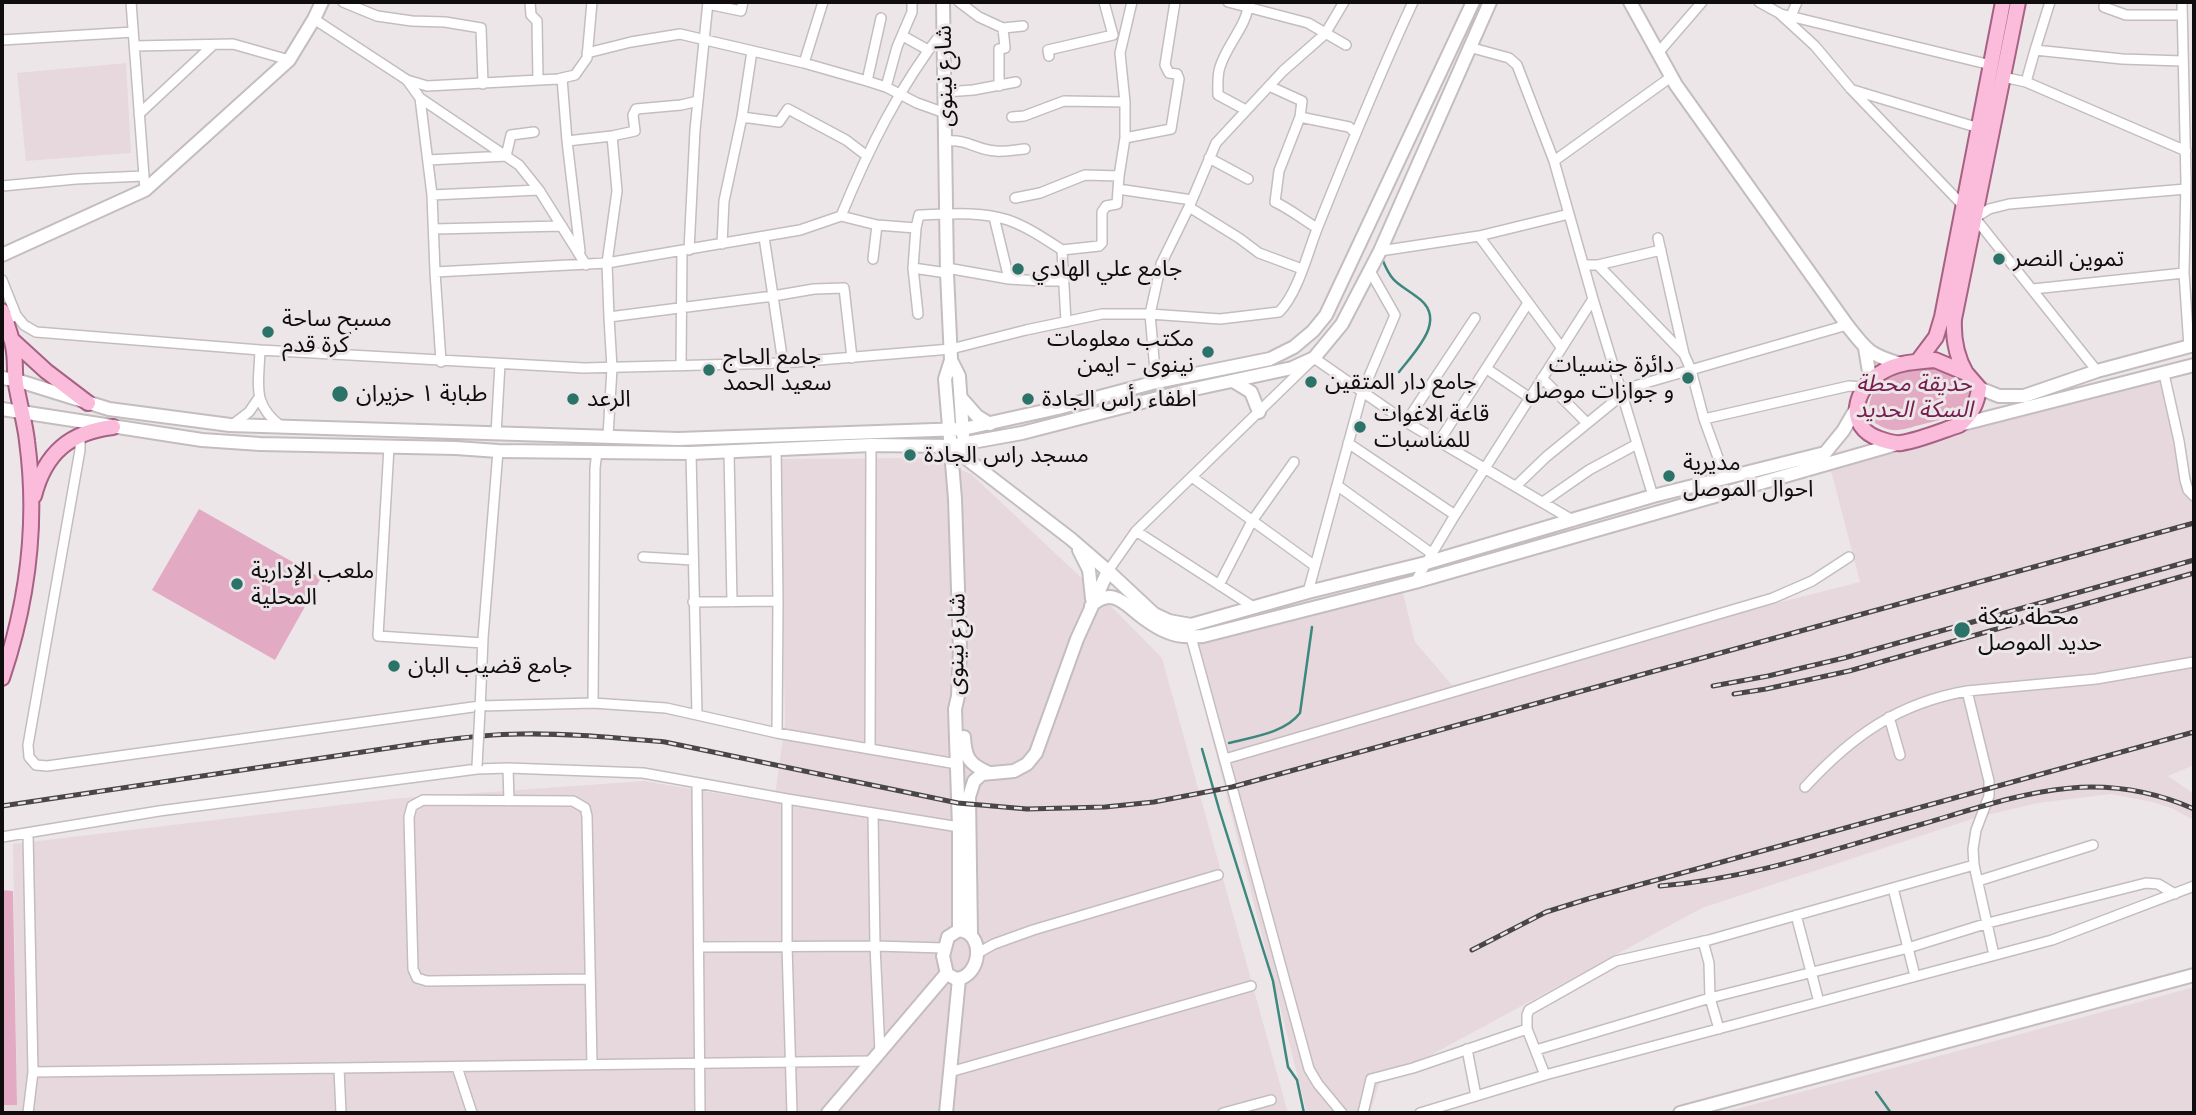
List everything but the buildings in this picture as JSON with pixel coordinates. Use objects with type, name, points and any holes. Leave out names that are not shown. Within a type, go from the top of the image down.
[{"type":"main road","points":[[2,256],[145,190],[289,60],[322,2]]},
{"type":"main road","name":"شارع نينوى","points":[[944,2],[947,270],[951,355],[945,379],[949,430],[957,446]]},
{"type":"main road","points":[[11,381],[119,411],[230,425],[678,439],[963,429],[1156,382],[1270,359],[1294,347],[1313,331],[1326,315],[1473,2]]},
{"type":"main road","points":[[2,409],[202,440],[283,445],[691,453],[871,444],[957,446],[1292,368],[1314,358],[1342,324],[1380,251],[1490,2]]},
{"type":"main road","points":[[1630,2],[1671,77],[1847,325],[1865,348],[1902,364]]},
{"type":"main road","points":[[1918,361],[1931,346],[1940,327],[2003,2]]},
{"type":"main road","points":[[2018,2],[1953,331],[1956,353],[1966,373],[1979,388],[1999,396],[2024,396],[2097,371],[2192,346]]},
{"type":"main road","points":[[2,678],[15,637],[26,580],[33,504],[23,412],[11,381],[8,316]]},
{"type":"main road","points":[[11,339],[46,371],[88,403]]},
{"type":"main road","points":[[1865,348],[1869,372],[1866,385],[1858,399],[1860,426],[1867,433],[1886,441],[1900,443]]},
{"type":"main road","name":"شارع نينوى","points":[[951,355],[958,371],[963,429],[957,446],[960,649],[955,709],[965,932]]},
{"type":"main road","points":[[1866,385],[1881,372],[1918,361],[1935,360],[1966,373]]},
{"type":"main road","points":[[1091,606],[1106,597],[1119,599],[1142,618],[1191,637],[1415,582],[1959,425],[2194,365]]},
{"type":"main road","points":[[2,390],[11,381]]},
{"type":"main road","points":[[1233,381],[1251,392],[1259,412]]},
{"type":"main road","points":[[1959,425],[1978,401],[1979,388]]},
{"type":"main road","points":[[961,398],[977,416],[990,424]]},
{"type":"main road","points":[[957,446],[1108,570],[1167,626],[1197,624],[1429,558],[1574,521],[1653,496],[1825,453],[1843,431],[1857,407]]},
{"type":"main road","points":[[1058,408],[1061,422]]},
{"type":"main road","points":[[33,504],[41,476],[51,458],[80,435],[113,427]]},
{"type":"main road","points":[[283,445],[284,428]]},
{"type":"main road","points":[[1071,539],[1089,570],[1091,606]]},
{"type":"main road","points":[[965,932],[970,791],[977,777],[987,772],[1014,771],[1027,764],[1036,753],[1071,655],[1108,570]]},
{"type":"main road","points":[[958,696],[962,710],[965,753],[971,764],[987,772]]},
{"type":"main road","points":[[946,1113],[953,976],[943,962],[944,948],[947,937],[965,932]]},
{"type":"main road","points":[[953,976],[965,977],[971,971],[976,954],[975,940],[965,932]]},
{"type":"main road","points":[[1680,1113],[2194,975]]},
{"type":"main road","points":[[832,1111],[876,1057],[953,976]]},
{"type":"street","points":[[131,2],[145,190]]},
{"type":"street","points":[[343,2],[357,4],[377,16],[481,27],[483,84]]},
{"type":"street","points":[[530,2],[531,15],[537,21],[538,80]]},
{"type":"street","points":[[314,19],[407,80],[427,86],[483,84],[575,75],[587,58],[592,2]]},
{"type":"street","points":[[681,366],[685,250],[708,3],[741,11],[743,2]]},
{"type":"street","points":[[804,63],[823,2]]},
{"type":"street","points":[[886,87],[897,47],[912,12],[912,2]]},
{"type":"street","points":[[959,2],[979,17],[1003,28],[1023,26]]},
{"type":"street","points":[[1049,56],[1048,50],[1113,35],[1104,2]]},
{"type":"street","points":[[918,314],[913,268],[919,215],[994,217],[1029,230],[1062,250],[1099,246],[1102,243],[1102,212],[1106,206],[1117,204],[1125,138],[1125,102],[1120,53],[1132,2]]},
{"type":"street","points":[[1125,138],[1171,129],[1180,79],[1177,74],[1169,73],[1164,65],[1175,2]]},
{"type":"street","points":[[1228,2],[1249,4],[1308,23],[1346,45]]},
{"type":"street","points":[[1156,382],[1150,314],[1161,264],[1216,143],[1269,86],[1325,34],[1344,2]]},
{"type":"street","points":[[2,280],[8,316],[36,332],[441,362],[612,368],[951,355],[1066,321],[1102,314],[1220,319],[1279,312],[1286,305],[1302,269],[1380,74],[1413,2]]},
{"type":"street","points":[[1658,53],[1702,2]]},
{"type":"street","points":[[1759,2],[1779,13],[1815,46],[1852,89],[1975,218],[2097,371]]},
{"type":"street","points":[[1791,16],[1797,2]]},
{"type":"street","points":[[2026,82],[2050,2]]},
{"type":"street","points":[[2105,2],[2104,8],[2126,15],[2182,15]]},
{"type":"street","points":[[2182,2],[2182,66],[2189,184],[2184,273],[2192,346]]},
{"type":"street","points":[[1246,110],[1218,94],[1219,69],[1241,27],[1249,4]]},
{"type":"street","points":[[1779,13],[1991,65]]},
{"type":"street","points":[[867,81],[881,18]]},
{"type":"street","points":[[999,86],[998,54],[999,49],[1005,48],[1003,28]]},
{"type":"street","points":[[841,216],[867,156],[900,93],[944,30]]},
{"type":"street","points":[[2,40],[133,32]]},
{"type":"street","points":[[587,53],[680,34],[804,63],[867,81],[945,113]]},
{"type":"street","points":[[903,36],[928,50]]},
{"type":"street","points":[[134,46],[233,44],[289,60]]},
{"type":"street","points":[[139,114],[213,45]]},
{"type":"street","points":[[1469,47],[1509,58],[1517,65],[1553,161],[1653,496]]},
{"type":"street","points":[[2035,50],[2194,69]]},
{"type":"street","points":[[722,244],[724,201],[742,117],[752,51]]},
{"type":"street","points":[[1553,161],[1671,77]]},
{"type":"street","points":[[2003,77],[2026,82],[2186,150]]},
{"type":"street","points":[[562,78],[581,256]]},
{"type":"street","points":[[407,80],[420,98],[519,165],[539,191],[586,265]]},
{"type":"street","points":[[945,92],[1016,82]]},
{"type":"street","points":[[1269,86],[1302,101],[1300,117],[1279,171],[1275,202],[1317,228]]},
{"type":"street","points":[[1852,89],[1979,128]]},
{"type":"street","points":[[420,98],[432,195],[441,362]]},
{"type":"street","points":[[567,141],[635,131],[633,115],[636,109],[698,101]]},
{"type":"street","points":[[1012,117],[1024,116],[1064,101],[1125,102]]},
{"type":"street","points":[[742,117],[779,122],[788,109],[846,140],[867,156]]},
{"type":"street","points":[[1300,117],[1349,127],[1356,133]]},
{"type":"street","points":[[506,156],[511,135],[534,132]]},
{"type":"street","points":[[608,436],[612,368],[607,263],[617,191],[612,136]]},
{"type":"street","points":[[946,141],[961,140],[997,152],[1024,149]]},
{"type":"street","points":[[428,160],[506,156]]},
{"type":"street","points":[[1209,158],[1248,178]]},
{"type":"street","points":[[1015,198],[1040,192],[1085,175],[1119,176]]},
{"type":"street","points":[[2,186],[144,176]]},
{"type":"street","points":[[1975,218],[1989,209],[2009,204],[2189,184]]},
{"type":"street","points":[[1118,189],[1190,203],[1259,253],[1302,269]]},
{"type":"street","points":[[432,195],[539,191]]},
{"type":"street","points":[[1380,251],[1479,236],[1569,214]]},
{"type":"street","points":[[435,272],[607,263],[800,230],[841,216],[877,225],[916,228]]},
{"type":"street","points":[[994,217],[1009,279]]},
{"type":"street","points":[[873,259],[877,225]]},
{"type":"street","points":[[434,229],[562,226]]},
{"type":"street","points":[[1479,236],[1561,347]]},
{"type":"street","points":[[764,237],[783,363]]},
{"type":"street","points":[[1658,238],[1684,355]]},
{"type":"street","points":[[1062,250],[1066,321]]},
{"type":"street","points":[[1584,265],[1598,265],[1661,250]]},
{"type":"street","points":[[1598,265],[1684,355],[1692,370],[1704,419],[1725,477]]},
{"type":"street","points":[[913,268],[1009,279],[1063,281]]},
{"type":"street","points":[[1308,592],[1362,393],[1395,315],[1370,271]]},
{"type":"street","points":[[2033,289],[2184,273]]},
{"type":"street","points":[[609,317],[814,289],[844,288],[852,358]]},
{"type":"street","points":[[1415,582],[1593,299]]},
{"type":"street","points":[[1440,440],[1528,303]]},
{"type":"street","points":[[1406,422],[1475,318]]},
{"type":"street","points":[[1516,486],[1622,393],[1847,325]]},
{"type":"street","points":[[260,350],[258,400],[267,413],[284,428]]},
{"type":"street","points":[[1108,570],[1136,531],[1314,358],[1406,422],[1574,521]]},
{"type":"street","points":[[496,434],[500,364]]},
{"type":"street","points":[[1487,369],[1530,398]]},
{"type":"street","points":[[2164,374],[2185,480],[2188,490],[2194,496]]},
{"type":"street","points":[[1542,378],[1587,423]]},
{"type":"street","points":[[1704,419],[1849,386],[1866,385]]},
{"type":"street","points":[[230,425],[243,417],[258,400]]},
{"type":"street","points":[[80,435],[80,450],[28,745],[32,762],[36,765],[47,766],[480,708],[593,703],[666,708],[778,733],[957,764]]},
{"type":"street","points":[[1348,443],[1455,515]]},
{"type":"street","points":[[870,748],[871,444]]},
{"type":"street","points":[[1543,502],[1589,470],[1637,444]]},
{"type":"street","points":[[389,447],[378,636],[483,643]]},
{"type":"street","points":[[776,448],[778,733]]},
{"type":"street","points":[[477,768],[483,643],[498,451]]},
{"type":"street","points":[[593,703],[597,451]]},
{"type":"street","points":[[729,452],[732,602]]},
{"type":"street","points":[[691,453],[697,714]]},
{"type":"street","points":[[1219,585],[1252,521],[1294,461]]},
{"type":"street","points":[[1192,477],[1315,566]]},
{"type":"street","points":[[1338,486],[1429,558]]},
{"type":"street","points":[[1136,531],[1255,608]]},
{"type":"street","points":[[643,557],[693,560]]},
{"type":"street","points":[[1224,759],[1773,598],[1812,581],[1849,557]]},
{"type":"street","points":[[694,602],[778,601]]},
{"type":"street","points":[[1191,637],[1309,1069],[1342,1113]]},
{"type":"street","points":[[1805,787],[1856,738],[1889,716],[1920,703],[1967,691],[2095,679],[2194,662]]},
{"type":"street","points":[[1967,691],[1989,781],[1989,796],[1974,839],[1974,865],[1994,955]]},
{"type":"street","points":[[1889,716],[1900,755]]},
{"type":"street","points":[[2,837],[159,811],[477,768],[643,773],[959,827]]},
{"type":"street","points":[[508,768],[509,801]]},
{"type":"street","points":[[697,783],[700,1113]]},
{"type":"street","points":[[787,799],[787,946],[792,1113]]},
{"type":"street","points":[[590,979],[420,980],[414,972],[409,817],[410,809],[415,803],[423,800],[573,801],[582,804],[587,812],[592,1064]]},
{"type":"street","points":[[33,1072],[457,1067],[876,1057],[873,814]]},
{"type":"street","points":[[28,834],[33,1072],[28,1113]]},
{"type":"street","points":[[1978,881],[2093,845]]},
{"type":"street","points":[[1545,1075],[1527,1029],[1527,1015],[1534,1006],[1616,961],[1703,941],[1974,865]]},
{"type":"street","points":[[976,954],[1033,930],[1218,875]]},
{"type":"street","points":[[1536,1050],[1710,998],[1908,948],[1988,923],[2146,883],[2158,884],[2175,894]]},
{"type":"street","points":[[1419,1113],[1545,1075],[2052,940],[2194,886]]},
{"type":"street","points":[[1893,888],[1915,976]]},
{"type":"street","points":[[1796,915],[1819,1002]]},
{"type":"street","points":[[1703,941],[1709,964],[1710,998],[1719,1029]]},
{"type":"street","points":[[700,947],[944,948]]},
{"type":"street","points":[[950,1072],[1251,986]]},
{"type":"street","points":[[1363,1113],[1371,1079],[1413,1068],[1527,1029]]},
{"type":"street","points":[[1467,1049],[1476,1096]]},
{"type":"street","points":[[457,1067],[472,1113]]},
{"type":"street","points":[[340,1069],[341,1113]]},
{"type":"street","points":[[1223,1113],[1271,1100]]},
{"type":"shaded area","points":[[126,63],[131,153],[26,161],[17,73]]},
{"type":"shaded area","points":[[2164,374],[2194,492],[2194,765],[2168,776],[2194,794],[2194,820],[2152,802],[2111,794],[2038,803],[1978,817],[1702,908],[1398,1073],[1381,1078],[1370,1113],[1307,1113],[1187,640],[1401,585],[1415,642],[1452,685],[1860,582],[1829,463]]},
{"type":"shaded area","points":[[929,458],[971,474],[1106,601],[1162,658],[1288,1113],[2,1113],[2,1105],[17,1104],[13,844],[391,799],[644,781],[774,803],[785,723],[780,459]]},
{"type":"shaded area","points":[[2194,987],[2194,1113],[1721,1113],[1958,1051]]},
{"type":"green space","name":"حديقة محطة السكة الحديد","points":[[1936,366],[1961,377],[1971,388],[1970,397],[1961,410],[1945,418],[1899,430],[1887,429],[1872,421],[1869,412],[1872,395],[1883,381],[1908,368]]},
{"type":"green space","name":"ملعب الإدارية المحلية","points":[[199,509],[321,578],[275,660],[152,590]]},
{"type":"green space","points":[[2,890],[13,891],[17,1105],[2,1105]]},
{"type":"waterway","points":[[1383,261],[1393,279],[1417,297],[1430,315],[1426,335],[1399,372]]},
{"type":"waterway","points":[[1229,743],[1277,730],[1300,713],[1312,627]]},
{"type":"waterway","points":[[1202,749],[1273,981],[1288,1067],[1297,1080],[1304,1113]]},
{"type":"waterway","points":[[1876,1092],[1891,1113]]},
{"type":"railway","points":[[2,806],[429,742],[508,734],[592,736],[665,742],[958,803],[1027,809],[1105,807],[1154,802],[1232,787],[2194,523]]},
{"type":"railway","points":[[1713,686],[1844,658],[2194,560]]},
{"type":"railway","points":[[1734,694],[1849,671],[2194,573]]},
{"type":"railway","points":[[1472,950],[1546,912],[1591,898],[2194,732]]},
{"type":"railway","points":[[1660,886],[1759,870],[1990,804],[2056,790],[2089,787],[2122,789],[2157,796],[2194,809]]},
{"type":"place","name":"تموين النصر","points":[[1999,259]]},
{"type":"place","name":"جامع علي الهادي","points":[[1018,269]]},
{"type":"place","name":"مسبح ساحة كرة قدم","points":[[268,332]]},
{"type":"place","name":"مكتب معلومات نينوى - ايمن","points":[[1208,352]]},
{"type":"place","name":"جامع الحاج سعيد الحمد","points":[[709,370]]},
{"type":"place","name":"دائرة جنسيات و جوازات موصل","points":[[1688,378]]},
{"type":"place","name":"جامع دار المتقين","points":[[1311,382]]},
{"type":"place","name":"طبابة ١ حزيران","points":[[340,394]]},
{"type":"place","name":"الرعد","points":[[573,399]]},
{"type":"place","name":"اطفاء رأس الجادة","points":[[1028,399]]},
{"type":"place","name":"قاعة الاغوات للمناسبات","points":[[1360,427]]},
{"type":"place","name":"مسجد راس الجادة","points":[[910,455]]},
{"type":"place","name":"مديرية احوال الموصل","points":[[1669,476]]},
{"type":"place","name":"ملعب الإدارية المحلية","points":[[237,584]]},
{"type":"place","name":"محطة سكة حديد الموصل","points":[[1962,630]]},
{"type":"place","name":"جامع قضيب البان","points":[[394,666]]}]
